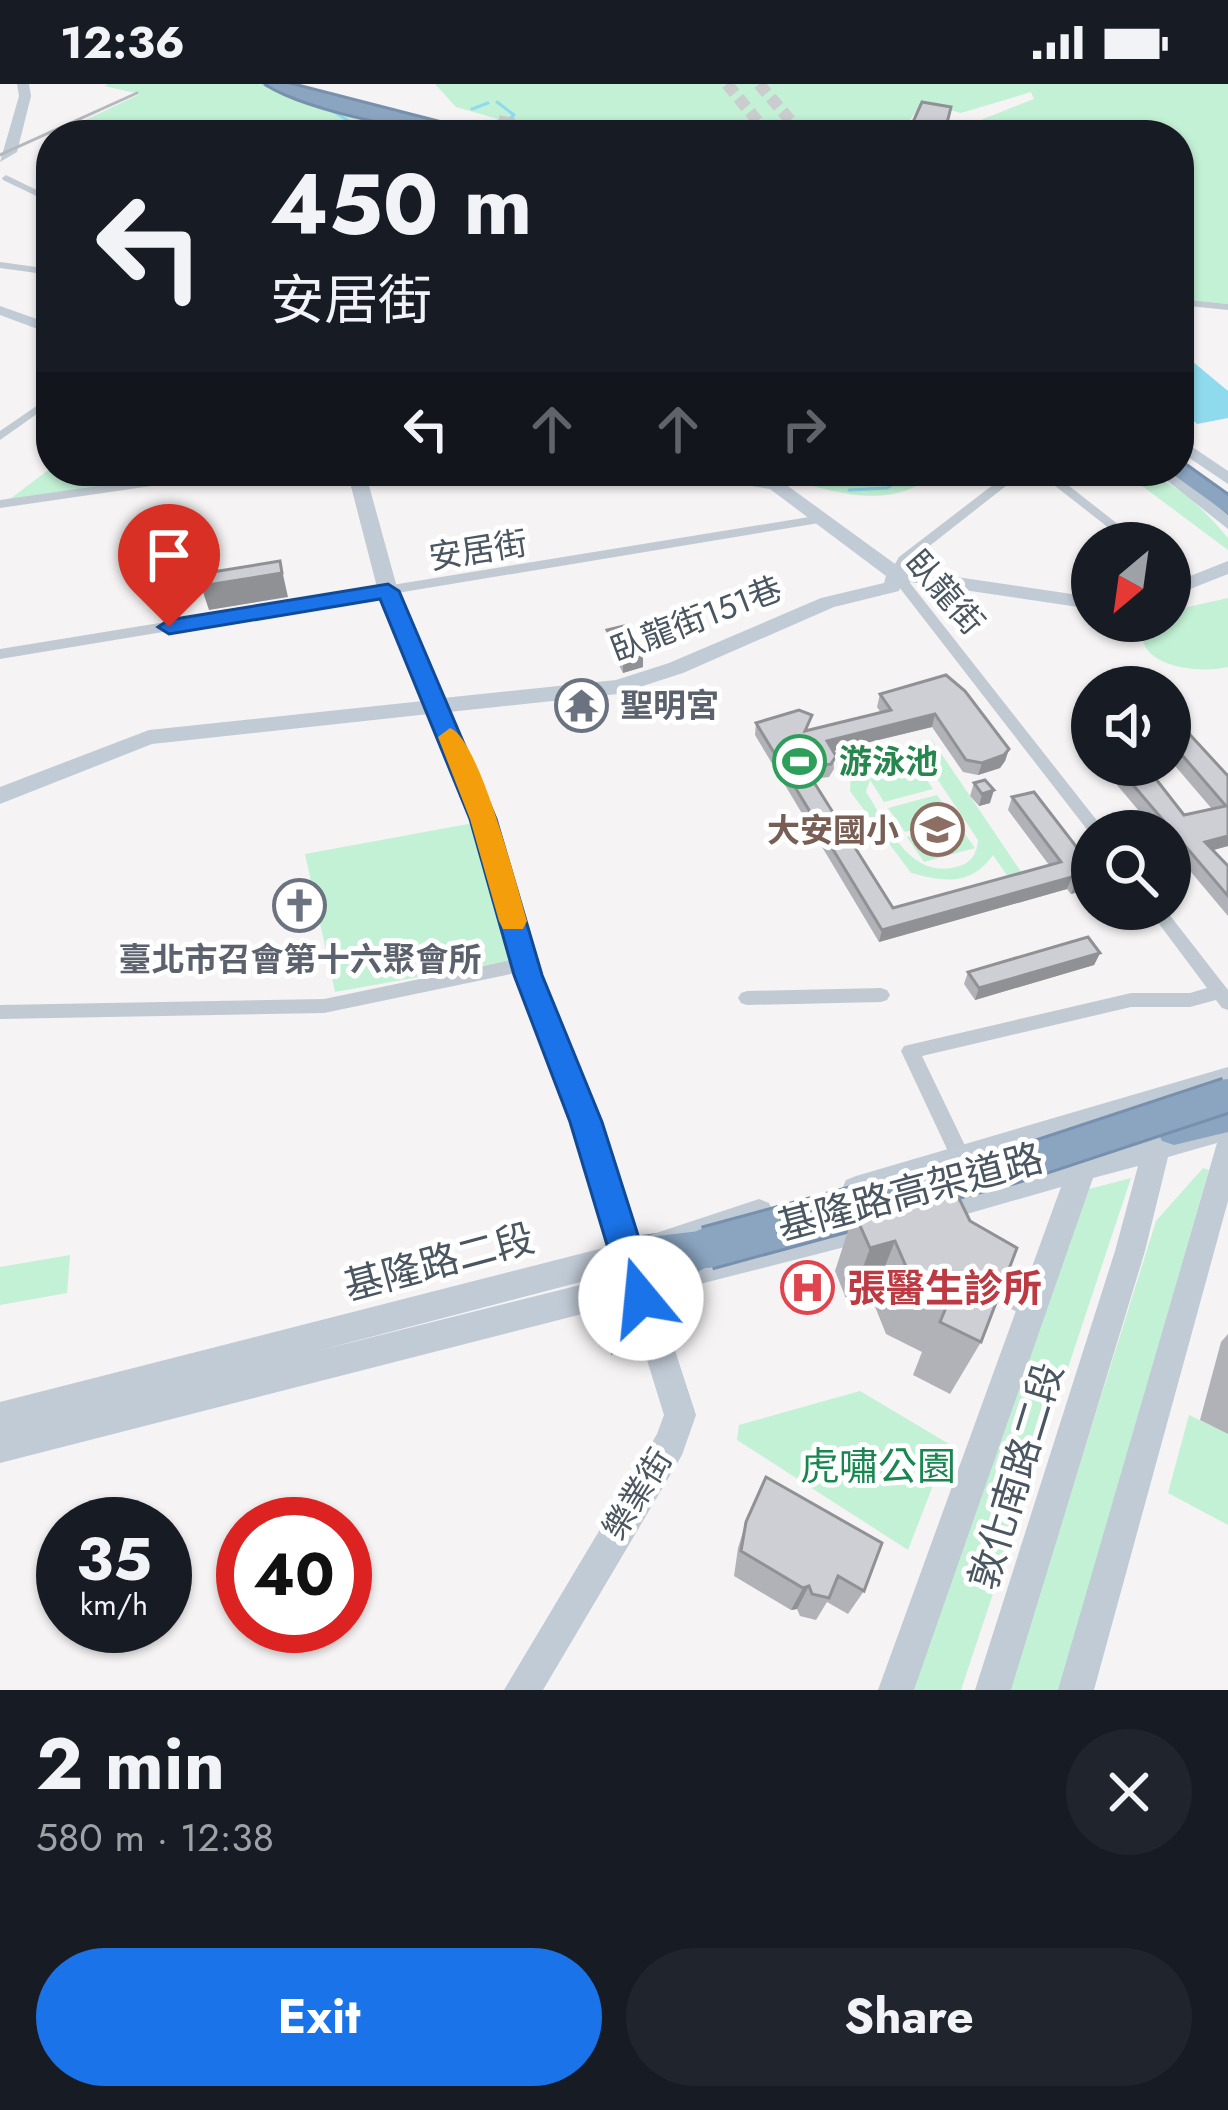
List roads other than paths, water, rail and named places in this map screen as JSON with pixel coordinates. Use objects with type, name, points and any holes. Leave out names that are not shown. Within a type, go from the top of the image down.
[{"type":"highway","points":[[274,84],[403,120]]},
{"type":"highway","points":[[315,84],[484,120]]},
{"type":"highway","points":[[1194,466],[1228,491]]},
{"type":"highway","points":[[1194,480],[1228,508]]},
{"type":"highway","name":"基隆路高架道路","points":[[638,1267],[1210,1092]]},
{"type":"highway","points":[[1158,1140],[1228,1107]]},
{"type":"highway","name":"基隆路高架道路","points":[[1107,1125],[1228,1117]]},
{"type":"main road","points":[[4,150],[16,129],[23,84]]},
{"type":"main road","points":[[0,310],[36,323]]},
{"type":"main road","points":[[1194,454],[1228,479]]},
{"type":"main road","name":"樂業街","points":[[360,486],[388,591],[483,819],[525,964],[638,1267],[680,1415],[670,1443],[522,1690]]},
{"type":"main road","name":"臥龍街","points":[[776,486],[896,574]]},
{"type":"main road","points":[[1183,486],[1228,524]]},
{"type":"main road","points":[[1191,577],[1228,567]]},
{"type":"main road","points":[[896,574],[1071,600]]},
{"type":"main road","name":"臥龍街151巷","points":[[436,705],[576,694],[651,678],[828,602],[892,587],[896,574]]},
{"type":"main road","points":[[0,796],[149,737],[436,705]]},
{"type":"main road","points":[[1210,1092],[1228,1079]]},
{"type":"main road","name":"敦化南路二段","points":[[992,1690],[1168,1110],[1210,1092]]},
{"type":"main road","name":"基隆路二段","points":[[0,1447],[638,1267],[700,1228],[1107,1125]]},
{"type":"main road","name":"敦化南路二段","points":[[896,1690],[1083,1168],[1107,1125]]},
{"type":"main road","name":"基隆路二段","points":[[0,1418],[638,1267],[712,1268],[1083,1168],[1158,1140],[1228,1128]]},
{"type":"main road","points":[[1076,1690],[1228,1150]]},
{"type":"street","points":[[4,150],[3,179],[36,193]]},
{"type":"street","points":[[0,265],[36,270]]},
{"type":"street","points":[[1194,304],[1228,307]]},
{"type":"street","points":[[0,436],[36,410]]},
{"type":"street","points":[[0,504],[123,486]]},
{"type":"street","points":[[896,574],[904,560],[1000,486]]},
{"type":"street","points":[[1062,486],[1109,522]]},
{"type":"street","name":"安居街","points":[[0,654],[821,519]]},
{"type":"street","name":"臥龍街","points":[[896,574],[1080,810]]},
{"type":"street","points":[[1172,930],[1224,998]]},
{"type":"street","points":[[0,1012],[324,1006],[525,964]]},
{"type":"street","points":[[747,998],[881,995]]},
{"type":"street","points":[[962,1158],[910,1052],[1132,1000],[1224,998]]},
{"type":"street","points":[[959,1274],[1032,1310]]},
{"type":"water","points":[[1194,363],[1228,391],[1228,418],[1197,424]]},
{"type":"waterway","points":[[263,84],[286,93]]},
{"type":"waterway","points":[[497,102],[514,115],[508,120]]},
{"type":"waterway","points":[[472,109],[488,103]]},
{"type":"waterway","points":[[325,106],[347,120]]},
{"type":"waterway","points":[[849,490],[890,486]]},
{"type":"tunnel","points":[[727,84],[757,120]]},
{"type":"tunnel","points":[[759,84],[790,120]]},
{"type":"railway","points":[[77,120],[137,93]]},
{"type":"railway","points":[[0,155],[36,139]]},
{"type":"place","name":"聖明宮","points":[[581,705]]},
{"type":"place","name":"游泳池","points":[[800,761]]},
{"type":"place","name":"大安國小","points":[[938,830]]},
{"type":"place","name":"臺北市召會第十六聚會所","points":[[300,905]]},
{"type":"place","name":"張醫生診所","points":[[808,1288]]},
{"type":"park label","name":"虎嘯公園","points":[[878,1466]]}]
